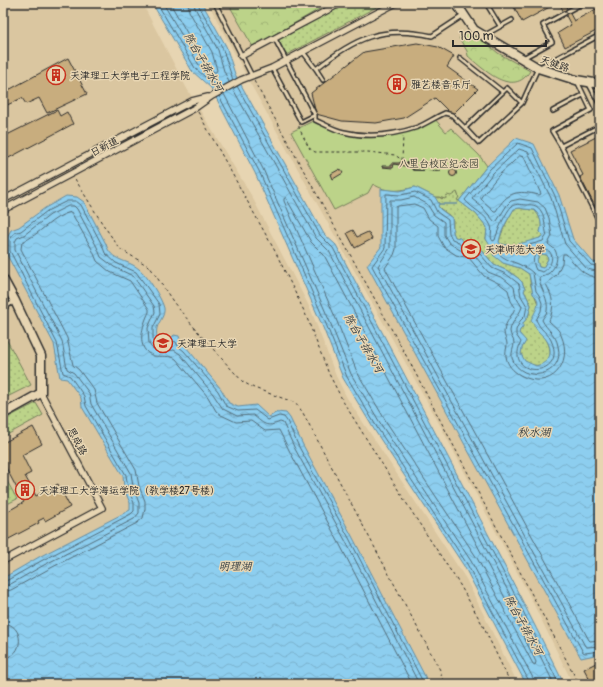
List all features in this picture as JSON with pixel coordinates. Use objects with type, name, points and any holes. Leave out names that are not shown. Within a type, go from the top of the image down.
[{"type":"street","points":[[241,56],[340,3]]},
{"type":"street","name":"日新道","points":[[3,210],[195,108],[212,96],[241,80],[272,68],[396,3]]},
{"type":"street","name":"天健路","points":[[456,3],[474,30],[522,59],[538,68],[576,80],[600,84]]},
{"type":"street","name":"日新道","points":[[3,200],[192,101],[212,96]]},
{"type":"street","name":"思成路","points":[[3,279],[41,356],[41,393],[102,508],[3,561]]},
{"type":"street","points":[[3,414],[41,393]]},
{"type":"lane","points":[[215,3],[252,76]]},
{"type":"lane","points":[[486,3],[500,26]]},
{"type":"lane","points":[[522,59],[552,42],[543,25],[582,3]]},
{"type":"lane","points":[[316,69],[338,51],[360,40],[380,34],[399,31],[415,32],[432,36],[464,15]]},
{"type":"lane","points":[[483,36],[512,20]]},
{"type":"lane","points":[[274,38],[314,115],[315,120],[343,132],[373,136],[403,131],[418,126],[445,113],[452,115],[479,143],[522,103],[538,68],[600,35]]},
{"type":"lane","points":[[303,52],[323,80]]},
{"type":"lane","points":[[460,58],[503,92]]},
{"type":"lane","points":[[272,68],[301,122],[314,115]]},
{"type":"lane","points":[[576,80],[591,110],[552,131],[600,223]]},
{"type":"lane","points":[[588,83],[600,106]]},
{"type":"lane","points":[[464,128],[507,88],[522,103]]},
{"type":"lane","points":[[553,111],[583,95]]},
{"type":"lane","points":[[561,146],[600,126]]},
{"type":"lane","points":[[3,308],[15,301]]},
{"type":"path","points":[[252,76],[408,360],[579,684]]},
{"type":"path","points":[[195,108],[276,253],[305,314],[329,374],[344,403],[417,520],[460,585],[481,622],[511,684]]},
{"type":"path","points":[[301,122],[298,128],[310,148],[315,152],[368,152],[395,155],[402,160],[403,131]]},
{"type":"path","points":[[72,174],[120,249],[150,267],[174,302],[198,332],[243,382],[254,388],[296,403],[303,413],[440,670],[444,684]]},
{"type":"shaded area","name":"天津理工大学","points":[[3,3],[142,3],[186,87],[251,195],[311,310],[336,376],[347,398],[466,579],[518,684],[3,684]]},
{"type":"shaded area","name":"天津师范大学","points":[[208,3],[600,3],[600,684],[573,684],[529,595],[434,414],[250,83]]},
{"type":"green space","points":[[228,3],[330,3],[253,47]]},
{"type":"green space","points":[[346,3],[384,3],[286,55],[278,39]]},
{"type":"green space","points":[[467,33],[474,33],[498,53],[530,71],[523,79],[515,82],[507,82],[490,74],[468,56],[467,51],[459,38]]},
{"type":"green space","name":"八里台校区纪念园","points":[[434,118],[446,132],[451,128],[479,155],[487,166],[459,201],[457,200],[459,197],[457,192],[451,196],[447,195],[445,199],[435,197],[415,187],[388,190],[373,184],[368,193],[334,210],[291,132],[315,120],[344,132],[379,135],[402,131]]},
{"type":"green space","points":[[457,192],[459,197],[458,200],[476,214],[487,227],[486,239],[503,263],[520,268],[529,274],[531,286],[538,304],[538,310],[531,320],[547,340],[550,354],[547,361],[542,365],[528,363],[523,359],[521,352],[524,344],[519,333],[523,323],[528,317],[531,305],[524,291],[525,289],[522,282],[508,271],[494,265],[477,244],[462,241],[456,238],[453,232],[452,219],[438,206],[439,203],[436,201],[435,197],[442,199],[447,195]]},
{"type":"green space","points":[[520,208],[534,210],[536,212],[541,223],[540,232],[543,235],[535,240],[523,244],[501,244],[499,242],[507,221],[514,209]]},
{"type":"green space","points":[[541,254],[547,255],[548,259],[543,268],[539,267],[537,261]]},
{"type":"green space","points":[[3,333],[31,385],[3,399]]},
{"type":"green space","points":[[36,403],[43,415],[3,437],[3,420]]},
{"type":"green space","points":[[3,474],[17,499],[3,506]]},
{"type":"water","name":"陈台子排水河","points":[[152,3],[202,3],[226,46],[235,74],[324,234],[336,245],[480,519],[564,684],[526,684],[464,566],[375,431],[343,378],[322,325],[255,173],[211,88],[192,71]]},
{"type":"water","name":"秋水湖","points":[[516,138],[534,144],[559,195],[573,239],[593,262],[600,263],[600,654],[581,658],[367,265],[381,247],[381,189],[400,191],[415,187],[435,197],[440,209],[452,218],[455,237],[460,238],[463,242],[477,244],[494,265],[508,271],[522,282],[525,289],[524,291],[531,305],[528,317],[523,323],[523,327],[519,333],[526,341],[522,348],[521,354],[525,361],[536,366],[547,360],[550,350],[546,340],[531,320],[538,303],[533,294],[529,274],[520,268],[503,263],[493,255],[494,252],[486,239],[487,227],[476,214],[459,201],[487,166]],"holes":[[[520,208],[534,210],[536,212],[541,223],[540,232],[543,235],[540,238],[512,246],[501,244],[499,242],[500,238],[507,221],[514,209]],[[541,254],[547,255],[548,259],[543,268],[539,267],[537,261]]]},
{"type":"water","name":"明理湖","points":[[66,196],[77,197],[84,202],[108,250],[115,257],[139,269],[154,287],[164,308],[163,316],[157,328],[157,341],[167,342],[174,335],[179,336],[181,344],[186,347],[221,389],[229,403],[238,407],[256,405],[269,417],[277,412],[286,413],[290,418],[429,684],[3,684],[3,647],[5,641],[3,623],[3,578],[39,557],[130,510],[130,503],[124,489],[123,476],[82,407],[81,398],[67,379],[60,378],[54,344],[6,253],[6,239],[11,230],[19,227],[45,208]]},
{"type":"building","points":[[522,3],[557,3],[522,22],[514,7]]},
{"type":"building","points":[[559,3],[564,3],[574,21],[600,7],[600,29],[565,47],[558,33],[571,25]]},
{"type":"building","name":"雅艺楼音乐厅","points":[[417,43],[438,47],[454,56],[447,67],[478,89],[452,115],[435,98],[404,118],[376,123],[342,121],[316,114],[311,93],[364,52]]},
{"type":"building","name":"天津理工大学电子工程学院","points":[[68,58],[87,94],[47,113],[39,98],[26,104],[22,98],[3,107],[3,93]]},
{"type":"building","points":[[57,110],[60,116],[67,112],[73,124],[3,161],[3,137]]},
{"type":"building","points":[[600,135],[600,216],[580,177],[583,175],[570,150]]},
{"type":"building","points":[[400,162],[413,164],[405,164],[405,166],[394,164],[393,168],[382,167],[392,166],[392,163]]},
{"type":"building","points":[[340,169],[343,173],[333,179],[331,174]]},
{"type":"building","points":[[453,170],[456,173],[453,176],[450,173]]},
{"type":"building","points":[[353,230],[357,237],[368,232],[372,239],[355,248],[347,233]]},
{"type":"building","name":"天津理工大学海运学院（教学楼27号楼）","points":[[33,427],[42,444],[22,455],[31,473],[25,476],[36,496],[58,484],[70,507],[45,521],[44,518],[38,521],[39,523],[5,541],[3,538],[3,514],[24,502],[3,462],[3,443]]},
{"type":"building","points":[[596,663],[600,670],[600,684],[592,684],[584,669]]},
{"type":"place","name":"天津理工大学电子工程学院","points":[[56,75]]},
{"type":"place","name":"雅艺楼音乐厅","points":[[397,84]]},
{"type":"place","name":"天津师范大学","points":[[471,249]]},
{"type":"place","name":"天津理工大学","points":[[163,343]]},
{"type":"place","name":"天津理工大学海运学院（教学楼27号楼）","points":[[25,490]]}]
